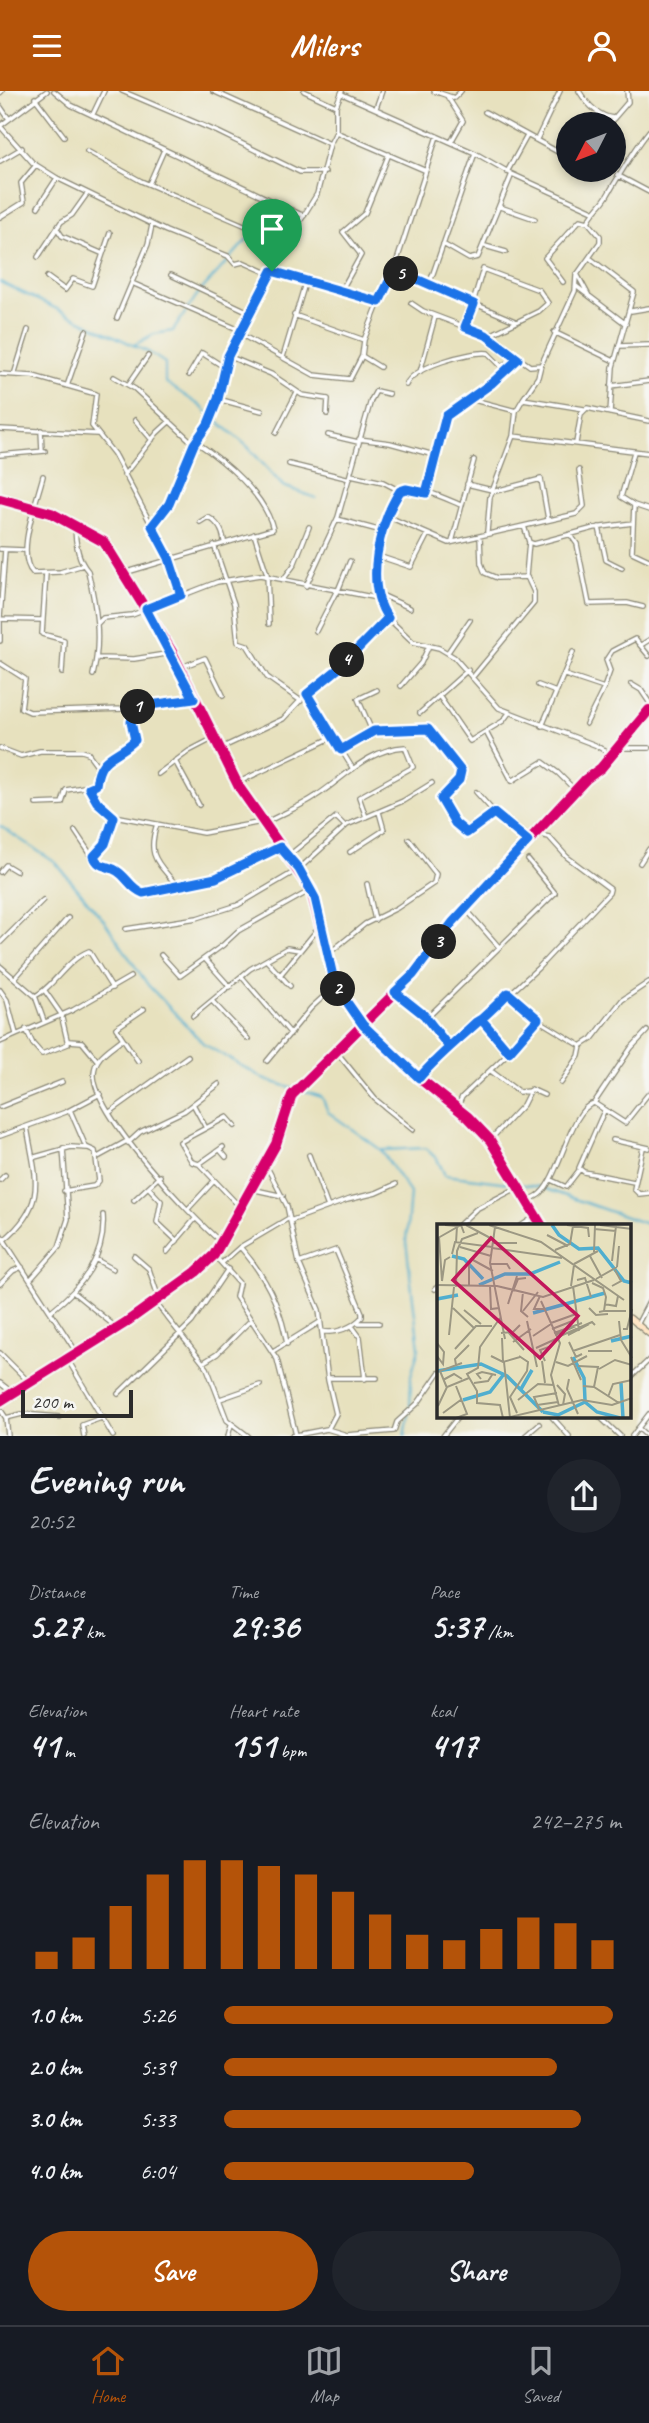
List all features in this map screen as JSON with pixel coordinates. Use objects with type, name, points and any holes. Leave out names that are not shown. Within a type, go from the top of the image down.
[{"type":"street","points":[[47,91],[39,93],[0,126],[36,166],[152,225],[228,256],[235,264],[243,262],[271,273],[306,280],[379,302]]},
{"type":"street","points":[[54,91],[71,105],[304,216]]},
{"type":"street","points":[[93,114],[104,91]]},
{"type":"street","points":[[122,91],[218,132],[300,172],[325,172]]},
{"type":"street","points":[[214,91],[330,144]]},
{"type":"street","points":[[304,91],[336,106]]},
{"type":"street","points":[[376,108],[382,91]]},
{"type":"street","points":[[434,91],[454,98],[461,91]]},
{"type":"street","points":[[537,139],[560,91]]},
{"type":"street","points":[[579,91],[598,112]]},
{"type":"street","points":[[618,112],[628,101],[627,91]]},
{"type":"street","points":[[152,526],[169,504],[195,442],[208,424],[218,399],[228,356],[286,243],[317,194],[325,172],[330,144],[336,132],[336,106],[341,92],[475,152],[510,173],[593,211]]},
{"type":"street","points":[[447,96],[463,121],[454,143]]},
{"type":"street","points":[[35,99],[64,136]]},
{"type":"street","points":[[0,106],[9,119]]},
{"type":"street","points":[[485,112],[556,150]]},
{"type":"street","points":[[626,163],[649,131]]},
{"type":"street","points":[[336,132],[424,170]]},
{"type":"street","points":[[132,283],[241,333],[314,375],[352,378],[362,356],[364,340],[393,273],[437,136]]},
{"type":"street","points":[[443,244],[469,259],[478,257],[527,136]]},
{"type":"street","points":[[0,161],[22,148]]},
{"type":"street","points":[[149,184],[164,150]]},
{"type":"street","points":[[87,151],[149,184],[286,243]]},
{"type":"street","points":[[429,285],[475,152]]},
{"type":"street","points":[[341,291],[361,254],[343,232],[365,213],[389,153]]},
{"type":"street","points":[[0,217],[24,202],[21,183],[36,166]]},
{"type":"street","points":[[38,207],[57,178]]},
{"type":"street","points":[[626,180],[649,192]]},
{"type":"street","points":[[589,222],[593,211],[605,200],[614,182]]},
{"type":"street","points":[[38,257],[87,194]]},
{"type":"street","points":[[499,207],[535,219]]},
{"type":"street","points":[[487,532],[492,491],[513,436],[516,411],[538,377],[554,332],[576,286],[577,274],[591,258],[601,239],[589,222],[580,220],[545,258],[563,282]]},
{"type":"street","points":[[117,318],[152,225]]},
{"type":"street","points":[[58,230],[62,236],[101,253]]},
{"type":"street","points":[[47,277],[64,290],[71,279],[92,286],[110,233]]},
{"type":"street","points":[[484,245],[506,252]]},
{"type":"street","points":[[591,258],[632,289],[634,295],[614,361],[610,413]]},
{"type":"street","points":[[465,327],[483,269],[540,290],[548,303],[540,311],[488,336]]},
{"type":"street","points":[[393,273],[429,285],[516,322]]},
{"type":"street","points":[[577,274],[589,296]]},
{"type":"street","points":[[171,275],[251,310]]},
{"type":"street","points":[[282,355],[306,280]]},
{"type":"street","points":[[576,286],[626,324]]},
{"type":"street","points":[[411,303],[435,316],[488,336],[516,360],[534,368],[541,365]]},
{"type":"street","points":[[631,311],[649,308]]},
{"type":"street","points":[[420,372],[435,316]]},
{"type":"street","points":[[295,317],[364,340]]},
{"type":"street","points":[[14,375],[28,330]]},
{"type":"street","points":[[66,386],[86,331]]},
{"type":"street","points":[[554,332],[614,361]]},
{"type":"street","points":[[619,346],[649,345]]},
{"type":"street","points":[[406,385],[411,376],[477,352],[488,353],[502,366],[516,360]]},
{"type":"street","points":[[189,375],[202,353],[224,367]]},
{"type":"street","points":[[128,385],[148,356]]},
{"type":"street","points":[[228,356],[271,374],[297,392],[328,399],[327,414]]},
{"type":"street","points":[[362,356],[380,367]]},
{"type":"street","points":[[426,493],[446,416],[499,377],[516,360]]},
{"type":"street","points":[[0,374],[96,394],[91,422],[97,434],[109,446],[169,558],[181,595]]},
{"type":"street","points":[[114,377],[128,385],[229,467],[264,509],[273,529],[124,573]]},
{"type":"street","points":[[611,386],[649,381]]},
{"type":"street","points":[[306,586],[337,519],[373,394],[378,391],[389,394]]},
{"type":"street","points":[[276,433],[297,392]]},
{"type":"street","points":[[218,399],[262,411]]},
{"type":"street","points":[[470,399],[516,411]]},
{"type":"street","points":[[523,399],[584,409],[590,407],[649,421]]},
{"type":"street","points":[[576,444],[584,409]]},
{"type":"street","points":[[135,420],[152,440]]},
{"type":"street","points":[[124,475],[170,421]]},
{"type":"street","points":[[0,429],[41,430],[90,436],[97,434]]},
{"type":"street","points":[[0,454],[44,451],[41,430]]},
{"type":"street","points":[[328,435],[390,443],[435,455]]},
{"type":"street","points":[[513,436],[649,453]]},
{"type":"street","points":[[634,452],[621,492],[623,500],[649,510]]},
{"type":"street","points":[[452,542],[474,460]]},
{"type":"street","points":[[289,464],[383,482],[400,491],[406,489],[426,493],[461,505]]},
{"type":"street","points":[[389,517],[441,541],[452,542],[478,537],[487,532],[582,510],[579,470]]},
{"type":"street","points":[[43,476],[24,550],[31,572],[46,573],[83,565]]},
{"type":"street","points":[[467,484],[492,491],[541,479],[548,519]]},
{"type":"street","points":[[400,491],[382,530],[378,555],[377,596],[388,618],[405,636],[447,652],[468,670],[499,708],[595,745],[612,755]]},
{"type":"street","points":[[0,499],[36,508],[75,524],[104,542],[172,652],[237,783],[280,847],[299,869],[310,890],[335,985],[363,1025],[490,1140],[541,1224]]},
{"type":"street","points":[[634,505],[632,552],[649,560]]},
{"type":"street","points":[[200,522],[208,517],[214,521],[223,533],[225,541]]},
{"type":"street","points":[[337,519],[382,530]]},
{"type":"street","points":[[528,542],[537,543],[599,527],[633,523]]},
{"type":"street","points":[[75,524],[75,540],[83,565],[88,571],[98,623],[97,658],[93,675]]},
{"type":"street","points":[[472,678],[533,605],[534,592],[526,576],[528,542],[524,525]]},
{"type":"street","points":[[283,580],[294,565],[309,527]]},
{"type":"street","points":[[599,527],[606,559],[622,568]]},
{"type":"street","points":[[254,534],[267,576],[269,624]]},
{"type":"street","points":[[378,555],[411,567],[428,534]]},
{"type":"street","points":[[570,534],[577,544],[589,604],[627,603],[643,607]]},
{"type":"street","points":[[478,537],[481,563],[488,576],[526,576]]},
{"type":"street","points":[[214,545],[234,604],[238,642],[247,645],[267,677],[301,701]]},
{"type":"street","points":[[0,639],[3,550],[24,550]]},
{"type":"street","points":[[316,631],[337,593],[350,561]]},
{"type":"street","points":[[46,573],[43,636],[64,640],[62,673]]},
{"type":"street","points":[[98,623],[103,618],[132,615],[225,580],[267,576],[337,593],[377,596],[410,608]]},
{"type":"street","points":[[96,612],[103,618]]},
{"type":"street","points":[[219,749],[283,719],[388,618]]},
{"type":"street","points":[[0,620],[42,620]]},
{"type":"street","points":[[447,652],[470,620]]},
{"type":"street","points":[[586,724],[604,688],[610,671],[606,660],[612,651],[635,639],[649,656]]},
{"type":"street","points":[[641,645],[649,640]]},
{"type":"street","points":[[401,686],[425,658],[429,647]]},
{"type":"street","points":[[97,658],[134,659],[172,652]]},
{"type":"street","points":[[542,726],[573,652]]},
{"type":"street","points":[[179,668],[205,658],[223,695]]},
{"type":"street","points":[[0,663],[26,682],[21,703],[23,711],[135,707],[194,699]]},
{"type":"street","points":[[420,713],[468,670]]},
{"type":"street","points":[[565,675],[604,688]]},
{"type":"street","points":[[631,684],[641,690],[649,702]]},
{"type":"street","points":[[538,685],[556,692]]},
{"type":"street","points":[[372,731],[358,699],[377,690]]},
{"type":"street","points":[[307,694],[353,769]]},
{"type":"street","points":[[439,696],[469,740],[503,721],[509,713]]},
{"type":"street","points":[[36,804],[60,803],[65,790],[96,785],[96,772],[101,764],[135,740],[131,722],[135,707]]},
{"type":"street","points":[[0,1401],[78,1355],[157,1301],[214,1255],[266,1165],[280,1135],[291,1097],[335,1050],[413,975],[465,908],[612,755],[649,710]]},
{"type":"street","points":[[341,750],[372,731],[425,728],[433,734],[461,771],[459,780],[441,801],[465,833],[471,832],[494,813]]},
{"type":"street","points":[[486,732],[512,781],[543,762],[576,791]]},
{"type":"street","points":[[237,783],[333,737]]},
{"type":"street","points":[[158,774],[214,738]]},
{"type":"street","points":[[625,740],[626,746]]},
{"type":"street","points":[[0,748],[21,756],[40,751],[82,751],[88,753],[96,764],[101,764]]},
{"type":"street","points":[[89,788],[97,802],[114,817],[212,833],[263,823],[317,796],[382,751],[407,748],[411,769],[359,797],[366,817]]},
{"type":"street","points":[[618,748],[649,748]]},
{"type":"street","points":[[175,761],[200,805]]},
{"type":"street","points":[[126,929],[209,915],[238,905],[299,869],[345,827],[379,813],[432,783]]},
{"type":"street","points":[[476,792],[494,813],[528,841]]},
{"type":"street","points":[[350,852],[384,830],[379,813]]},
{"type":"street","points":[[94,856],[105,844],[114,817]]},
{"type":"street","points":[[288,856],[335,817],[345,827]]},
{"type":"street","points":[[157,824],[152,849],[158,867],[177,886]]},
{"type":"street","points":[[75,831],[99,865],[118,871],[139,892],[216,878],[280,847]]},
{"type":"street","points":[[419,1078],[449,1047],[538,968],[594,911],[610,889],[567,857],[549,837],[534,834]]},
{"type":"street","points":[[327,955],[375,920],[422,892],[437,878],[428,859],[409,839]]},
{"type":"street","points":[[640,863],[649,849]]},
{"type":"street","points":[[426,1019],[555,893],[528,860]]},
{"type":"street","points":[[0,872],[6,865],[16,871]]},
{"type":"street","points":[[367,884],[375,920]]},
{"type":"street","points":[[161,955],[180,976],[238,931],[310,890]]},
{"type":"street","points":[[0,943],[43,900]]},
{"type":"street","points":[[465,908],[499,947]]},
{"type":"street","points":[[15,977],[68,918]]},
{"type":"street","points":[[281,974],[321,925]]},
{"type":"street","points":[[192,1016],[242,977],[287,948],[299,950]]},
{"type":"street","points":[[45,992],[47,985],[61,971],[89,951],[111,988]]},
{"type":"street","points":[[205,959],[230,987]]},
{"type":"street","points":[[267,961],[290,986]]},
{"type":"street","points":[[0,966],[35,996],[44,1021]]},
{"type":"street","points":[[0,1042],[61,1014],[130,977]]},
{"type":"street","points":[[242,977],[290,1034]]},
{"type":"street","points":[[561,1083],[579,1056],[581,1046],[594,1037],[622,1000],[647,984],[649,990]]},
{"type":"street","points":[[267,1061],[335,985]]},
{"type":"street","points":[[0,990],[16,1034]]},
{"type":"street","points":[[35,996],[45,992]]},
{"type":"street","points":[[26,1029],[42,1055],[64,1047],[68,1041],[61,1014],[45,992]]},
{"type":"street","points":[[395,992],[426,1019],[449,1047]]},
{"type":"street","points":[[508,993],[538,1019],[581,1046]]},
{"type":"street","points":[[212,1001],[248,1039]]},
{"type":"street","points":[[138,1061],[116,1027],[144,1009]]},
{"type":"street","points":[[481,1019],[509,1052]]},
{"type":"street","points":[[457,1108],[462,1097],[491,1071],[538,1019]]},
{"type":"street","points":[[526,1201],[542,1192],[579,1115],[594,1103],[631,1048],[648,1030]]},
{"type":"street","points":[[122,1039],[97,1060],[94,1075],[100,1094],[126,1140],[195,1219],[223,1243]]},
{"type":"street","points":[[68,1041],[82,1042],[97,1060]]},
{"type":"street","points":[[335,1050],[375,1099],[413,1129]]},
{"type":"street","points":[[110,1112],[188,1056]]},
{"type":"street","points":[[491,1071],[520,1091],[534,1089],[544,1095]]},
{"type":"street","points":[[0,1107],[62,1082]]},
{"type":"street","points":[[96,1158],[193,1104],[219,1084]]},
{"type":"street","points":[[490,1140],[523,1105],[530,1091]]},
{"type":"street","points":[[594,1103],[625,1123],[649,1093]]},
{"type":"street","points":[[0,1136],[70,1110],[100,1094]]},
{"type":"street","points":[[193,1104],[206,1128]]},
{"type":"street","points":[[70,1110],[87,1148]]},
{"type":"street","points":[[550,1180],[566,1187],[580,1169],[580,1162],[604,1110]]},
{"type":"street","points":[[235,1126],[227,1117],[180,1142],[192,1162],[199,1164],[240,1206]]},
{"type":"street","points":[[4,1240],[27,1217],[32,1206],[37,1180],[35,1157],[27,1126]]},
{"type":"street","points":[[613,1140],[643,1148],[649,1147]]},
{"type":"street","points":[[35,1157],[63,1148],[94,1150],[97,1185],[64,1191]]},
{"type":"street","points":[[30,1280],[46,1266],[63,1238],[68,1219],[63,1148]]},
{"type":"street","points":[[643,1148],[634,1182],[636,1193],[649,1193]]},
{"type":"street","points":[[199,1164],[221,1149],[226,1157]]},
{"type":"street","points":[[309,1154],[328,1207]]},
{"type":"street","points":[[266,1165],[283,1196],[299,1260],[318,1306],[327,1378],[337,1414],[328,1429]]},
{"type":"street","points":[[580,1169],[634,1182]]},
{"type":"street","points":[[0,1180],[5,1175]]},
{"type":"street","points":[[134,1200],[160,1176]]},
{"type":"street","points":[[188,1209],[214,1181]]},
{"type":"street","points":[[223,1262],[240,1247],[290,1219],[376,1193],[396,1184]]},
{"type":"street","points":[[148,1187],[162,1201],[156,1222],[177,1241]]},
{"type":"street","points":[[460,1224],[475,1209],[517,1188]]},
{"type":"street","points":[[250,1189],[283,1196]]},
{"type":"street","points":[[51,1311],[74,1293],[95,1259],[104,1238],[103,1215]]},
{"type":"street","points":[[524,1224],[536,1216]]},
{"type":"street","points":[[167,1252],[195,1219]]},
{"type":"street","points":[[0,1234],[78,1355]]},
{"type":"street","points":[[240,1247],[264,1276],[284,1324],[287,1344]]},
{"type":"street","points":[[299,1260],[329,1250],[337,1251],[362,1313],[354,1325]]},
{"type":"street","points":[[214,1255],[240,1284],[235,1295],[272,1351],[280,1368],[293,1435],[328,1429],[347,1435],[394,1431],[397,1422],[418,1403],[437,1376]]},
{"type":"street","points":[[134,1256],[149,1269],[157,1301],[179,1335],[203,1363],[231,1424],[248,1436]]},
{"type":"street","points":[[95,1259],[113,1269]]},
{"type":"street","points":[[0,1284],[13,1271],[22,1267]]},
{"type":"street","points":[[118,1394],[192,1322],[228,1269]]},
{"type":"street","points":[[74,1293],[117,1328]]},
{"type":"street","points":[[637,1325],[649,1302]]},
{"type":"street","points":[[203,1363],[217,1354],[251,1320]]},
{"type":"street","points":[[632,1320],[649,1334]]},
{"type":"street","points":[[322,1331],[330,1333],[354,1325],[379,1323]]},
{"type":"street","points":[[272,1351],[319,1324]]},
{"type":"street","points":[[354,1325],[360,1337],[365,1379]]},
{"type":"street","points":[[0,1353],[30,1383]]},
{"type":"street","points":[[68,1360],[113,1436]]},
{"type":"street","points":[[632,1376],[649,1360]]},
{"type":"street","points":[[327,1378],[377,1378]]},
{"type":"street","points":[[0,1383],[13,1393]]},
{"type":"street","points":[[220,1399],[260,1385]]},
{"type":"street","points":[[0,1409],[6,1418],[8,1436]]},
{"type":"street","points":[[6,1418],[22,1414],[59,1417]]},
{"type":"street","points":[[632,1436],[649,1414]]},
{"type":"street","points":[[84,1436],[82,1425],[104,1417]]},
{"type":"street","points":[[443,1436],[456,1419]]},
{"type":"street","points":[[554,1419],[569,1436]]},
{"type":"street","points":[[602,1419],[620,1436]]},
{"type":"street","points":[[228,1436],[231,1424]]},
{"type":"street","points":[[525,1436],[539,1424]]},
{"type":"street","points":[[638,1428],[647,1436]]},
{"type":"waterway","points":[[134,345],[154,334],[173,331],[197,295],[252,234],[272,203]]},
{"type":"waterway","points":[[0,282],[150,353],[165,363],[165,382],[199,405],[247,446],[283,486],[316,498]]},
{"type":"waterway","points":[[0,826],[56,863],[105,922],[148,985],[204,1044],[266,1080],[322,1097],[328,1112],[381,1150],[410,1193],[406,1241],[419,1348],[411,1376],[410,1409]]},
{"type":"waterway","points":[[382,1150],[425,1148],[437,1159],[445,1175],[540,1187],[649,1225]]},
{"type":"waterway","points":[[405,1436],[409,1414]]},
{"type":"cycle path","points":[[0,499],[51,513],[104,542],[172,652],[239,787],[311,890],[336,985],[363,1025],[419,1078],[468,1117],[490,1140],[541,1224]]},
{"type":"cycle path","points":[[0,1401],[125,1323],[196,1272],[214,1255],[276,1144],[292,1095],[413,975],[453,922],[586,779],[601,768],[649,710]]},
{"type":"route","points":[[272,271],[228,356],[218,399],[208,424],[194,444],[169,504],[152,526],[169,558],[181,595],[146,609],[172,652],[194,699],[135,707],[131,722],[135,740],[101,764],[96,772],[96,785],[89,788],[97,802],[114,817],[105,844],[94,856],[99,865],[118,871],[135,889],[143,893],[216,878],[280,847],[299,869],[315,898],[335,985],[363,1025],[419,1078],[428,1066],[476,1022],[490,1011],[508,993],[538,1019],[528,1034],[509,1052],[481,1019],[449,1047],[436,1033],[424,1015],[395,992],[413,975],[453,922],[528,841],[494,813],[471,832],[465,833],[455,823],[441,799],[459,780],[461,771],[428,729],[385,728],[367,734],[341,750],[307,694],[338,669],[388,618],[377,598],[382,530],[400,491],[406,489],[426,493],[444,419],[492,383],[518,359],[486,335],[465,327],[474,304],[419,280],[393,273],[379,302],[272,271]]}]
